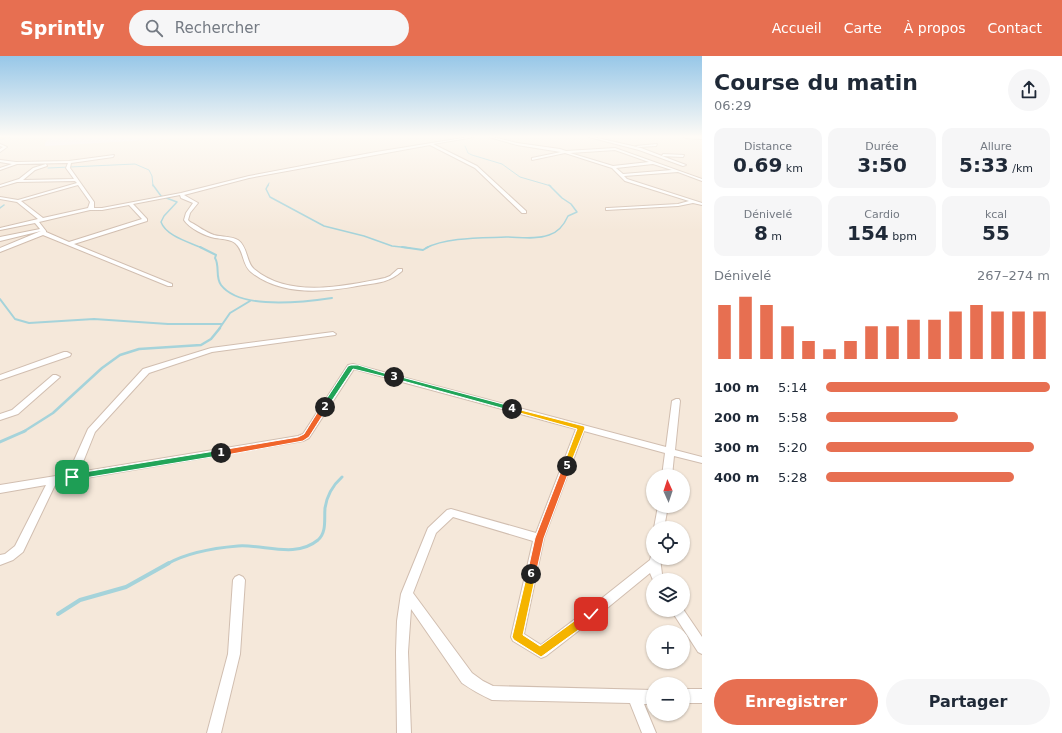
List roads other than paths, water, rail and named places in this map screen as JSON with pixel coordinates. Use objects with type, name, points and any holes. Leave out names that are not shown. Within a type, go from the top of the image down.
[{"type":"street","points":[[18,181],[35,169]]},
{"type":"street","points":[[68,169],[92,202],[92,206],[90,208]]},
{"type":"street","points":[[0,229],[90,208],[102,208],[181,194],[249,177],[295,169]]},
{"type":"street","points":[[478,169],[524,212]]},
{"type":"street","points":[[615,169],[626,180],[656,188],[692,202],[702,204]]},
{"type":"street","points":[[672,169],[702,180]]},
{"type":"street","points":[[622,175],[678,171]]},
{"type":"street","points":[[0,186],[18,181],[76,180]]},
{"type":"street","points":[[0,198],[18,201],[79,184]]},
{"type":"street","points":[[181,194],[183,197],[196,203],[188,213],[186,220],[188,223],[212,236],[238,243],[242,248],[245,262],[249,268],[263,277],[281,285],[301,289],[335,289],[386,279],[392,277],[400,270]]},
{"type":"street","points":[[18,201],[42,220]]},
{"type":"street","points":[[608,209],[678,205],[692,202]]},
{"type":"street","points":[[68,244],[145,220],[129,203]]},
{"type":"street","points":[[36,221],[43,231],[68,244],[170,286]]},
{"type":"street","points":[[12,226],[18,234]]},
{"type":"street","points":[[0,239],[18,234],[43,231]]},
{"type":"street","points":[[0,250],[43,231]]},
{"type":"street","points":[[72,477],[92,431],[146,371],[211,350],[333,334]]},
{"type":"street","points":[[0,378],[67,354]]},
{"type":"street","points":[[0,489],[300,439],[306,436],[352,366],[702,460]]},
{"type":"street","points":[[0,417],[15,412],[56,377]]},
{"type":"street","points":[[668,469],[676,402]]},
{"type":"street","points":[[581,428],[539,538],[517,637],[541,652],[591,614],[649,565]]},
{"type":"street","points":[[0,560],[9,557],[19,549],[53,480]]},
{"type":"street","points":[[404,733],[402,652],[403,621],[407,594],[432,531],[451,513],[539,538]]},
{"type":"street","points":[[214,733],[234,654],[240,580]]},
{"type":"street","points":[[407,594],[467,678],[478,686],[492,692],[646,697]]},
{"type":"street","points":[[682,617],[702,648]]},
{"type":"street","points":[[690,696],[702,696]]},
{"type":"street","points":[[634,697],[649,733]]},
{"type":"waterway","points":[[146,169],[149,170],[152,176],[153,186]]},
{"type":"waterway","points":[[508,169],[520,177],[550,186]]},
{"type":"waterway","points":[[153,185],[161,196],[177,202],[164,216],[161,222],[164,227],[178,238],[202,248]]},
{"type":"waterway","points":[[268,185],[266,189],[270,197],[324,226],[364,236],[392,246],[406,248]]},
{"type":"waterway","points":[[428,247],[434,244],[454,240],[506,237],[533,238],[553,234],[561,228],[568,216],[577,212],[571,204],[562,198],[550,186]]},
{"type":"waterway","points":[[0,208],[4,205]]},
{"type":"waterway","points":[[406,248],[423,250],[428,247]]},
{"type":"waterway","points":[[202,248],[216,255],[215,258],[219,282],[230,293],[257,301],[274,302],[306,301],[332,298]]},
{"type":"waterway","points":[[406,248],[410,248]]},
{"type":"waterway","points":[[0,299],[15,319],[29,323],[94,319],[168,324],[222,324]]},
{"type":"waterway","points":[[219,329],[230,313],[250,301]]},
{"type":"waterway","points":[[24,432],[53,413],[102,368],[120,355],[139,349],[201,345],[211,339],[220,328]]},
{"type":"waterway","points":[[0,442],[24,432]]},
{"type":"waterway","points":[[169,563],[184,556],[220,548],[248,546],[289,550],[309,546],[318,540],[323,533],[327,499],[330,491],[342,477]]},
{"type":"waterway","points":[[58,614],[80,600],[126,587],[169,563]]}]
